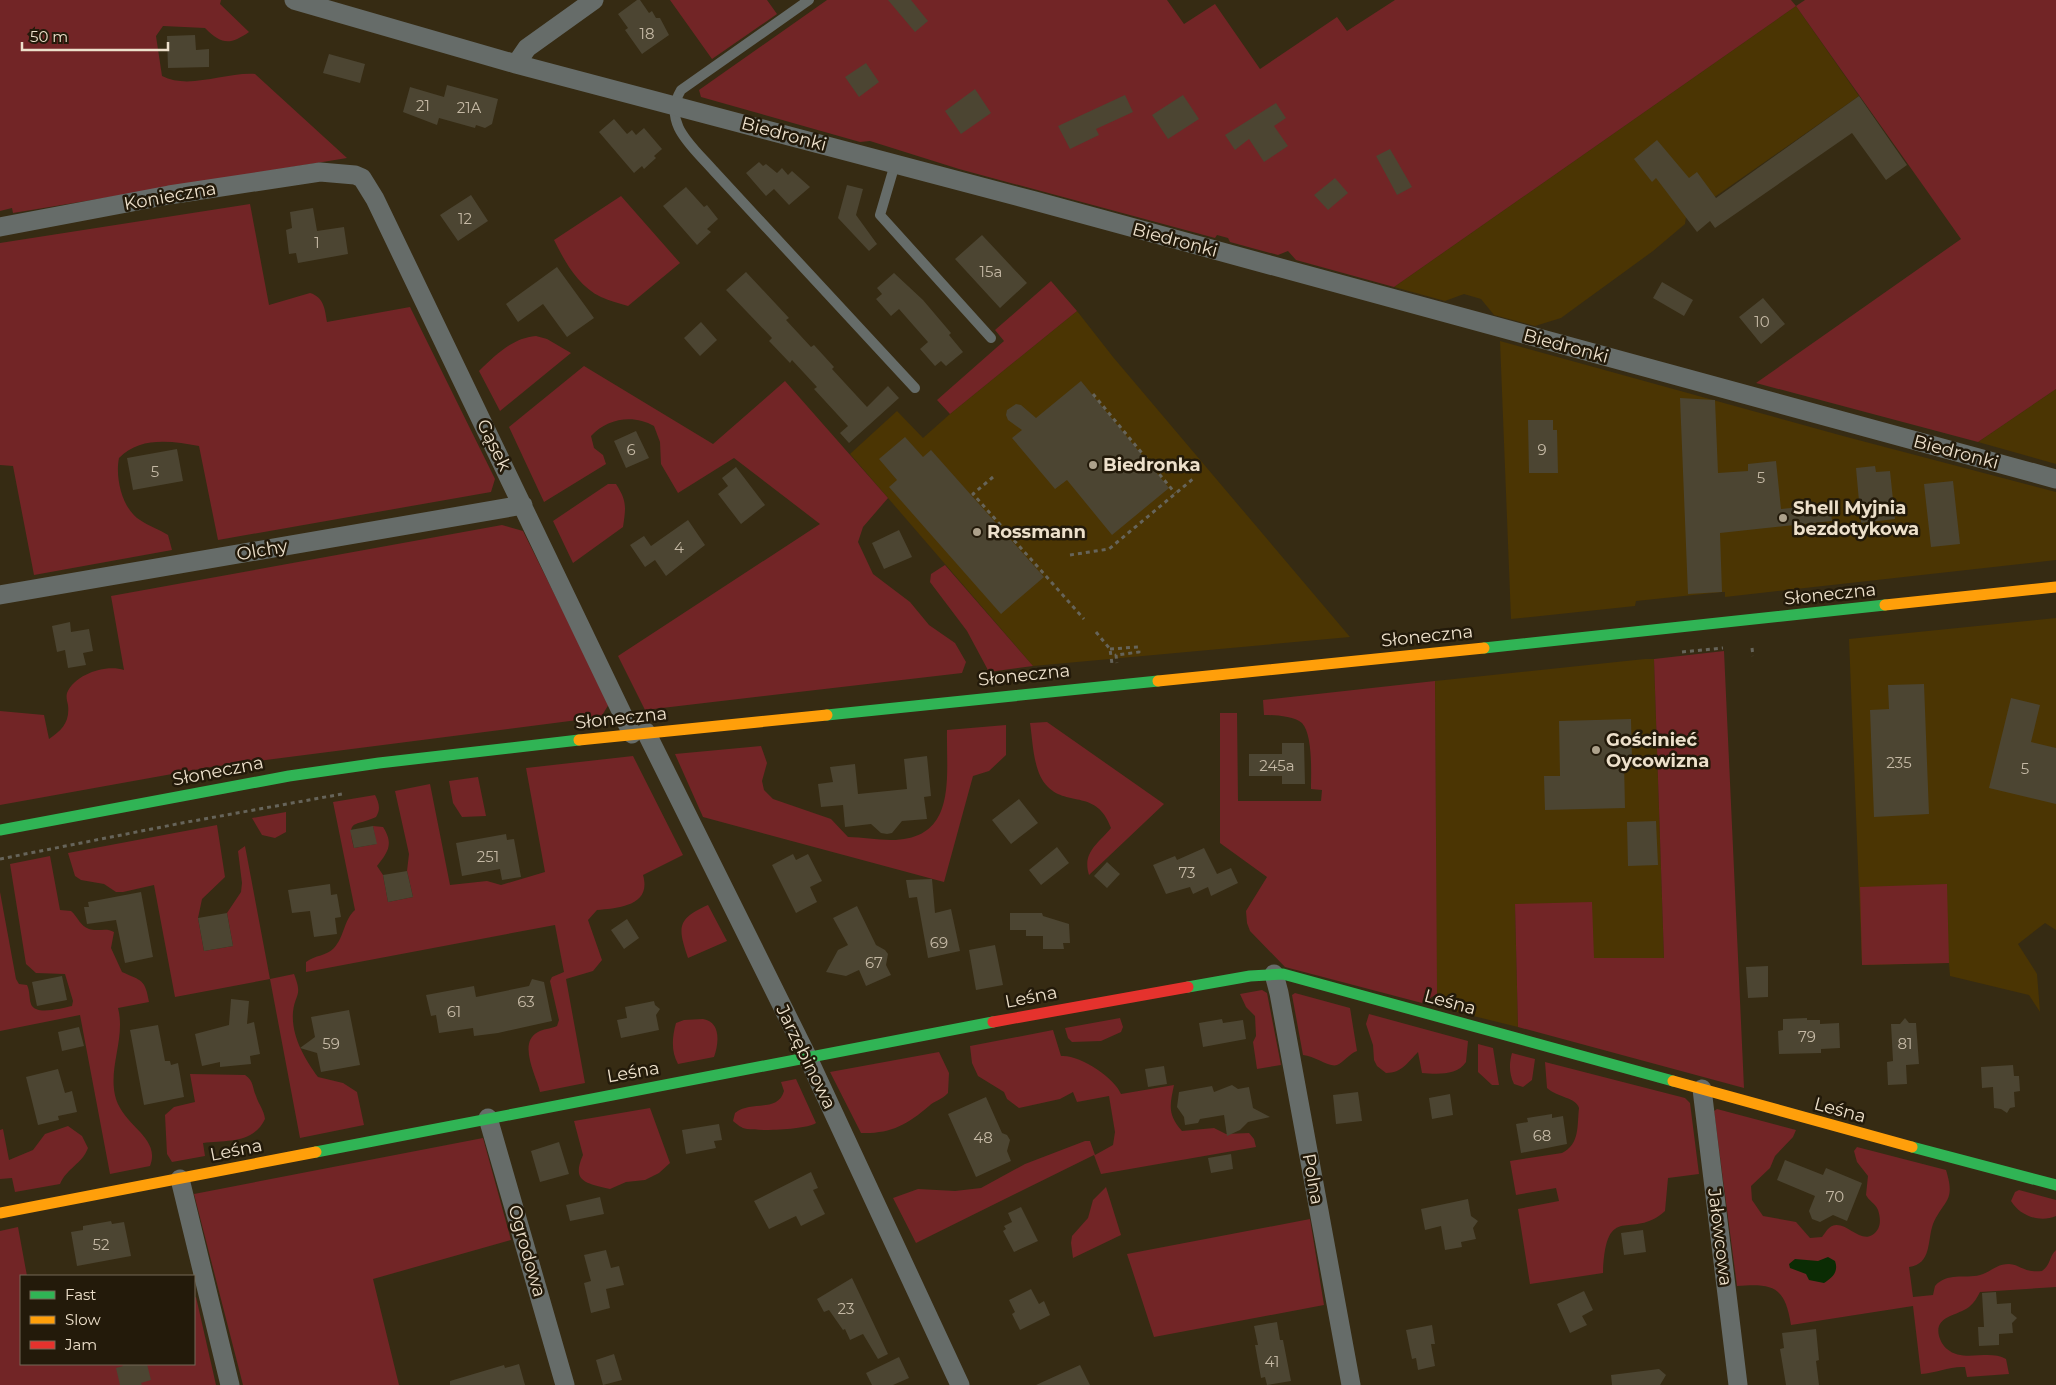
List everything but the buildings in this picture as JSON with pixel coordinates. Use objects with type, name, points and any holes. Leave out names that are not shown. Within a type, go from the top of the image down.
[{"type":"street","name":"Biedronki","points":[[294,0],[516,64],[676,104],[2056,479]]},
{"type":"street","points":[[516,64],[526,48],[594,0]]},
{"type":"street","name":"Konieczna","points":[[0,227],[255,181],[320,172],[340,173]]},
{"type":"street","name":"Gąsek","points":[[340,173],[362,178],[368,187],[523,505],[639,733]]},
{"type":"street","name":"Olchy","points":[[0,596],[523,505]]},
{"type":"street","name":"Słoneczna","points":[[0,830],[300,774],[639,733],[1332,664],[2056,587]]},
{"type":"street","name":"Jarzębinowa","points":[[639,733],[808,1058],[960,1385]]},
{"type":"street","name":"Leśna","points":[[0,1213],[488,1118],[1154,992],[1274,974],[1283,974],[2056,1185]]},
{"type":"street","name":"Polna","points":[[1274,974],[1350,1385]]},
{"type":"street","name":"Jałowcowa","points":[[1702,1089],[1738,1385]]},
{"type":"street","name":"Ogrodowa","points":[[488,1118],[565,1385]]},
{"type":"street","points":[[180,1179],[230,1385]]},
{"type":"lane","points":[[809,0],[681,90],[676,104],[674,121],[681,134],[915,388]]},
{"type":"lane","points":[[895,164],[880,215],[992,338]]},
{"type":"path","points":[[1093,394],[1175,493]]},
{"type":"path","points":[[992,478],[974,494],[1084,619]]},
{"type":"path","points":[[1070,555],[1109,549],[1194,478]]},
{"type":"path","points":[[1096,632],[1110,650],[1112,664]]},
{"type":"path","points":[[1110,650],[1138,647],[1139,652],[1116,655],[1117,663]]},
{"type":"path","points":[[1752,648],[1753,656]]},
{"type":"path","points":[[0,859],[182,823],[349,793]]},
{"type":"shaded area","points":[[0,0],[221,0],[220,4],[249,32],[231,41],[226,41],[216,38],[205,28],[163,26],[156,36],[162,76],[173,80],[195,81],[255,74],[347,158],[13,213],[12,208],[0,211]]},
{"type":"shaded area","points":[[670,0],[767,0],[777,14],[712,59]]},
{"type":"shaded area","points":[[827,0],[1167,0],[1184,24],[1215,4],[1260,69],[1337,17],[1347,31],[1395,0],[1791,0],[1796,6],[1394,287],[1296,260],[1288,251],[1278,255],[1230,242],[1228,238],[1217,235],[1215,238],[959,169],[870,141],[860,142],[701,97],[699,90]]},
{"type":"shaded area","points":[[1805,0],[2056,0],[2056,389],[1978,442],[1756,383],[1961,239],[1796,6]]},
{"type":"shaded area","points":[[1796,6],[1859,96],[1686,217],[1685,224],[1653,251],[1561,318],[1535,326],[1494,315],[1481,299],[1464,294],[1445,301],[1394,287]]},
{"type":"shaded area","points":[[621,196],[680,263],[628,306],[601,297],[586,287],[573,273],[554,240]]},
{"type":"shaded area","points":[[250,204],[269,305],[310,293],[321,301],[327,322],[410,307],[495,479],[491,492],[218,540],[199,446],[167,442],[146,443],[127,451],[119,458],[118,474],[121,492],[124,501],[134,515],[168,535],[172,550],[34,575],[13,466],[0,465],[0,243]]},
{"type":"shaded area","points":[[1051,281],[1077,311],[950,414],[937,400],[1004,341],[995,330]]},
{"type":"shaded area","points":[[1077,311],[1113,357],[1350,637],[1033,666],[850,454],[897,411],[923,438]]},
{"type":"shaded area","points":[[536,336],[547,339],[571,353],[500,411],[479,371],[498,353],[512,344],[527,337]]},
{"type":"shaded area","points":[[1500,341],[1843,436],[2056,492],[2056,560],[1725,597],[1725,592],[1722,592],[1636,601],[1635,606],[1511,619]]},
{"type":"shaded area","points":[[584,366],[713,444],[785,381],[888,498],[863,527],[858,542],[873,574],[910,602],[929,625],[955,643],[966,662],[962,673],[645,710],[618,656],[820,524],[734,458],[678,493],[661,464],[660,442],[654,426],[646,422],[629,419],[605,425],[591,436],[594,448],[603,455],[606,464],[544,502],[509,427]]},
{"type":"shaded area","points":[[2056,389],[2056,464],[1978,442]]},
{"type":"shaded area","points":[[608,484],[616,484],[624,500],[623,527],[573,563],[553,521]]},
{"type":"shaded area","points":[[502,525],[523,531],[609,704],[601,717],[211,767],[0,805],[0,711],[44,715],[49,739],[61,729],[66,721],[68,716],[67,693],[71,686],[92,672],[109,668],[124,670],[111,596]]},
{"type":"shaded area","points":[[945,565],[1033,666],[989,672],[967,631],[930,582],[931,574]]},
{"type":"shaded area","points":[[2056,618],[2056,930],[2045,923],[2018,944],[2037,974],[2040,1012],[2029,995],[1950,976],[1949,963],[1862,965],[1849,639]]},
{"type":"shaded area","points":[[1724,651],[1744,1088],[1518,1027],[1515,904],[1592,902],[1594,958],[1664,958],[1654,659]]},
{"type":"shaded area","points":[[1654,659],[1664,958],[1594,958],[1515,904],[1518,1027],[1449,1010],[1448,997],[1437,994],[1436,990],[1435,681]]},
{"type":"shaded area","points":[[1435,681],[1437,994],[1422,1003],[1285,967],[1250,931],[1247,923],[1246,911],[1267,877],[1220,843],[1220,713],[1237,713],[1238,801],[1321,801],[1322,790],[1311,789],[1311,754],[1306,729],[1302,723],[1289,717],[1264,715],[1263,700]]},
{"type":"shaded area","points":[[1047,722],[1164,804],[1089,875],[1087,867],[1089,854],[1111,828],[1105,816],[1098,808],[1082,800],[1056,793],[1043,781],[1034,757],[1030,723]]},
{"type":"shaded area","points":[[1006,725],[1006,755],[989,771],[973,776],[944,882],[703,817],[675,754],[761,746],[767,763],[762,781],[764,790],[773,799],[831,819],[848,837],[891,840],[913,837],[928,829],[938,818],[944,803],[947,785],[947,730]]},
{"type":"shaded area","points":[[633,756],[683,855],[643,875],[643,893],[638,899],[623,906],[597,910],[588,920],[602,960],[593,971],[566,979],[585,1083],[540,1092],[530,1060],[529,1044],[532,1037],[540,1031],[557,1026],[559,1020],[550,981],[552,977],[564,972],[555,925],[306,972],[306,962],[328,953],[338,943],[348,919],[355,910],[333,802],[375,795],[379,806],[378,814],[376,817],[354,825],[351,832],[354,848],[376,844],[373,826],[383,827],[389,843],[387,852],[377,866],[383,875],[388,902],[413,897],[407,871],[409,854],[395,791],[430,784],[450,885],[487,881],[501,885],[545,872],[526,768]]},
{"type":"shaded area","points":[[478,777],[486,816],[462,817],[453,803],[449,781]]},
{"type":"shaded area","points":[[286,812],[286,832],[275,838],[262,835],[252,818]]},
{"type":"shaded area","points":[[217,825],[225,877],[202,899],[198,918],[204,951],[233,946],[227,913],[241,892],[242,883],[238,851],[245,846],[270,979],[175,997],[154,885],[116,892],[104,884],[81,880],[75,876],[68,853]]},
{"type":"shaded area","points":[[50,856],[60,910],[71,911],[83,926],[89,929],[114,932],[111,948],[122,972],[138,979],[146,989],[149,1002],[118,1008],[120,1031],[114,1088],[120,1109],[151,1148],[150,1166],[110,1174],[80,1015],[0,1031],[0,892],[16,979],[19,984],[27,985],[31,1004],[38,1010],[72,1006],[73,1001],[65,974],[36,973],[26,964],[10,864]]},
{"type":"shaded area","points":[[1947,884],[1949,963],[1862,965],[1860,887]]},
{"type":"shaded area","points":[[708,905],[727,941],[688,958],[682,939],[682,926],[690,915]]},
{"type":"shaded area","points":[[294,974],[297,981],[298,994],[294,1006],[293,1021],[300,1047],[318,1077],[343,1083],[357,1092],[364,1125],[300,1138],[270,979]]},
{"type":"shaded area","points":[[1262,990],[1267,993],[1281,1065],[1257,1069],[1253,1042],[1256,1036],[1255,1016],[1246,1007],[1240,994]]},
{"type":"shaded area","points":[[1295,993],[1350,1008],[1357,1051],[1337,1065],[1303,1055],[1292,995]]},
{"type":"shaded area","points":[[1369,1014],[1468,1041],[1466,1062],[1462,1067],[1452,1072],[1440,1074],[1422,1073],[1418,1052],[1401,1069],[1392,1073],[1386,1073],[1377,1066],[1374,1060],[1373,1045],[1366,1024]]},
{"type":"shaded area","points":[[1120,1018],[1123,1027],[1121,1032],[1101,1041],[1072,1042],[1068,1038],[1065,1028]]},
{"type":"shaded area","points":[[703,1019],[713,1024],[716,1029],[717,1046],[714,1057],[678,1064],[674,1055],[673,1044],[676,1023],[684,1020]]},
{"type":"shaded area","points":[[1053,1030],[1061,1056],[1077,1059],[1096,1068],[1112,1081],[1121,1094],[1174,1085],[1171,1109],[1177,1125],[1182,1131],[1214,1128],[1226,1134],[1249,1133],[1254,1139],[1256,1147],[1101,1174],[1094,1155],[916,1243],[893,1198],[918,1189],[955,1191],[981,1188],[1025,1164],[1085,1141],[1090,1141],[1095,1155],[1113,1145],[1115,1132],[1109,1096],[1077,1102],[1073,1092],[1060,1099],[1019,1108],[1007,1099],[1004,1092],[978,1076],[972,1063],[970,1046]]},
{"type":"shaded area","points":[[1478,1044],[1493,1048],[1499,1085],[1492,1085],[1478,1072]]},
{"type":"shaded area","points":[[939,1052],[949,1073],[948,1093],[898,1127],[881,1132],[861,1133],[830,1072]]},
{"type":"shaded area","points":[[1512,1053],[1535,1059],[1532,1080],[1523,1087],[1514,1084],[1512,1080],[1510,1061]]},
{"type":"shaded area","points":[[1545,1062],[1685,1098],[1690,1103],[1699,1174],[1668,1178],[1665,1211],[1653,1220],[1615,1229],[1609,1236],[1605,1250],[1603,1273],[1530,1284],[1518,1209],[1559,1201],[1556,1188],[1516,1195],[1510,1161],[1562,1153],[1568,1149],[1575,1140],[1579,1108],[1570,1099],[1556,1094],[1547,1088]]},
{"type":"shaded area","points":[[190,1074],[245,1075],[251,1082],[265,1119],[254,1133],[246,1137],[230,1141],[203,1143],[205,1156],[172,1162],[167,1154],[165,1115],[174,1107],[195,1102]]},
{"type":"shaded area","points":[[796,1079],[816,1123],[793,1129],[754,1130],[745,1129],[733,1121],[735,1113],[741,1109],[776,1102],[781,1098],[784,1091],[781,1082]]},
{"type":"shaded area","points":[[650,1108],[670,1163],[659,1173],[645,1180],[626,1182],[610,1189],[583,1180],[579,1171],[583,1155],[574,1121]]},
{"type":"shaded area","points":[[1717,1109],[1796,1130],[1793,1137],[1775,1156],[1770,1168],[1751,1186],[1752,1200],[1763,1216],[1796,1222],[1810,1238],[1822,1237],[1829,1228],[1836,1225],[1868,1237],[1873,1235],[1878,1229],[1880,1222],[1879,1212],[1866,1195],[1868,1176],[1857,1162],[1854,1151],[1857,1147],[1946,1170],[1950,1188],[1949,1195],[1933,1224],[1925,1257],[1916,1265],[1909,1267],[1913,1297],[1933,1295],[1935,1286],[1950,1277],[1980,1275],[2004,1264],[2031,1271],[2042,1271],[2056,1250],[2056,1287],[1980,1292],[1969,1307],[1943,1320],[1938,1329],[1942,1343],[1953,1353],[1968,1356],[1999,1356],[2006,1359],[2009,1374],[1967,1377],[1965,1367],[1959,1367],[1921,1374],[1913,1306],[1791,1325],[1785,1302],[1776,1290],[1760,1285],[1737,1286],[1714,1111]]},
{"type":"shaded area","points":[[68,1126],[82,1136],[88,1148],[60,1184],[15,1192],[12,1178],[0,1179],[0,1130],[3,1129],[9,1160],[33,1150],[45,1134]]},
{"type":"shaded area","points":[[483,1138],[511,1240],[373,1279],[399,1385],[243,1385],[194,1194]]},
{"type":"shaded area","points":[[1106,1187],[1121,1235],[1073,1258],[1072,1236],[1088,1218],[1093,1200]]},
{"type":"shaded area","points":[[2019,1190],[2056,1200],[2056,1216],[2043,1219],[2031,1217],[2020,1211],[2011,1201],[2015,1192]]},
{"type":"shaded area","points":[[1310,1219],[1324,1305],[1154,1337],[1127,1254]]},
{"type":"shaded area","points":[[18,1227],[27,1275],[20,1275],[20,1365],[195,1365],[196,1297],[216,1385],[0,1385],[0,1231]]},
{"type":"shaded area","points":[[1828,1257],[1835,1261],[1836,1268],[1832,1277],[1824,1283],[1809,1280],[1806,1274],[1790,1268],[1789,1264],[1795,1259],[1818,1261]]},
{"type":"traffic: fast","points":[[1484,648],[1885,605]]},
{"type":"traffic: fast","points":[[827,715],[1158,681]]},
{"type":"traffic: fast","points":[[0,830],[289,776],[379,763],[579,740]]},
{"type":"traffic: fast","points":[[1188,987],[1250,976],[1283,974],[1673,1081]]},
{"type":"traffic: fast","points":[[316,1152],[993,1022]]},
{"type":"traffic: fast","points":[[1912,1147],[2056,1185]]},
{"type":"traffic: slow","points":[[1885,605],[2056,587]]},
{"type":"traffic: slow","points":[[1158,681],[1484,648]]},
{"type":"traffic: slow","points":[[579,740],[827,715]]},
{"type":"traffic: slow","points":[[1673,1081],[1912,1147]]},
{"type":"traffic: slow","points":[[0,1213],[316,1152]]},
{"type":"traffic: jam","points":[[993,1022],[1188,987]]},
{"type":"place","name":"Biedronka","points":[[1093,465]]},
{"type":"place","name":"Shell Myjnia bezdotykowa","points":[[1783,518]]},
{"type":"place","name":"Rossmann","points":[[977,532]]},
{"type":"place","name":"Gościnieć Oycowizna","points":[[1596,750]]}]
